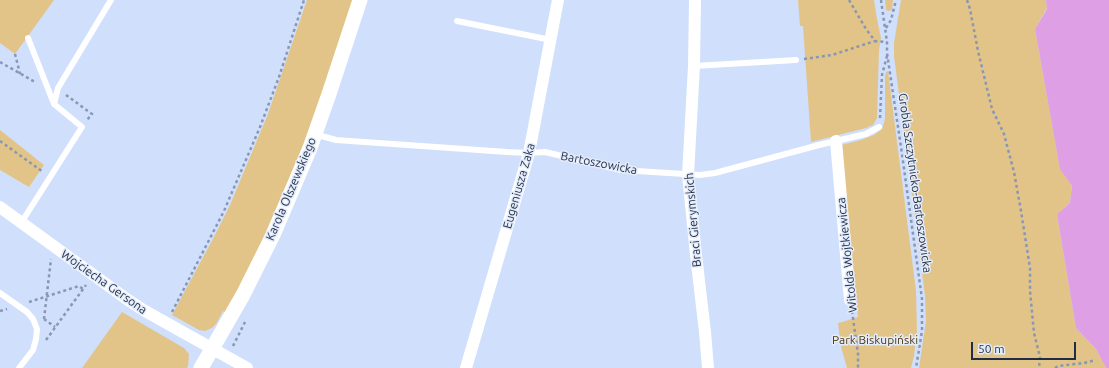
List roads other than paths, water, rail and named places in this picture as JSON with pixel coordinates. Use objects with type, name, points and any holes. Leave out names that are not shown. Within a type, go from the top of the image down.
[{"type":"street","name":"Karola Olszewskiego","points":[[201,368],[243,294],[273,236],[314,134],[360,0]]},
{"type":"street","name":"Eugeniusza Zaka","points":[[466,368],[529,153],[558,0]]},
{"type":"street","name":"Braci Gierymskich","points":[[695,0],[694,66],[688,175],[708,368]]},
{"type":"street","name":"Witolda Wojtkiewicza","points":[[836,141],[850,300]]},
{"type":"street","name":"Wojciecha Gersona","points":[[0,207],[128,300],[212,349]]},
{"type":"street","points":[[212,349],[246,368]]},
{"type":"lane","points":[[54,104],[58,88],[111,0]]},
{"type":"lane","points":[[457,21],[551,40]]},
{"type":"lane","points":[[21,223],[82,127],[54,104],[28,38]]},
{"type":"lane","points":[[694,66],[796,60]]},
{"type":"lane","name":"Bartoszowicka","points":[[314,134],[336,140],[529,153],[545,152],[620,170],[700,175],[715,173],[866,134],[879,126]]},
{"type":"lane","points":[[0,293],[27,312],[33,319],[37,329],[33,350],[19,368]]},
{"type":"park label","name":"Park Biskupiński","points":[[875,340]]}]
